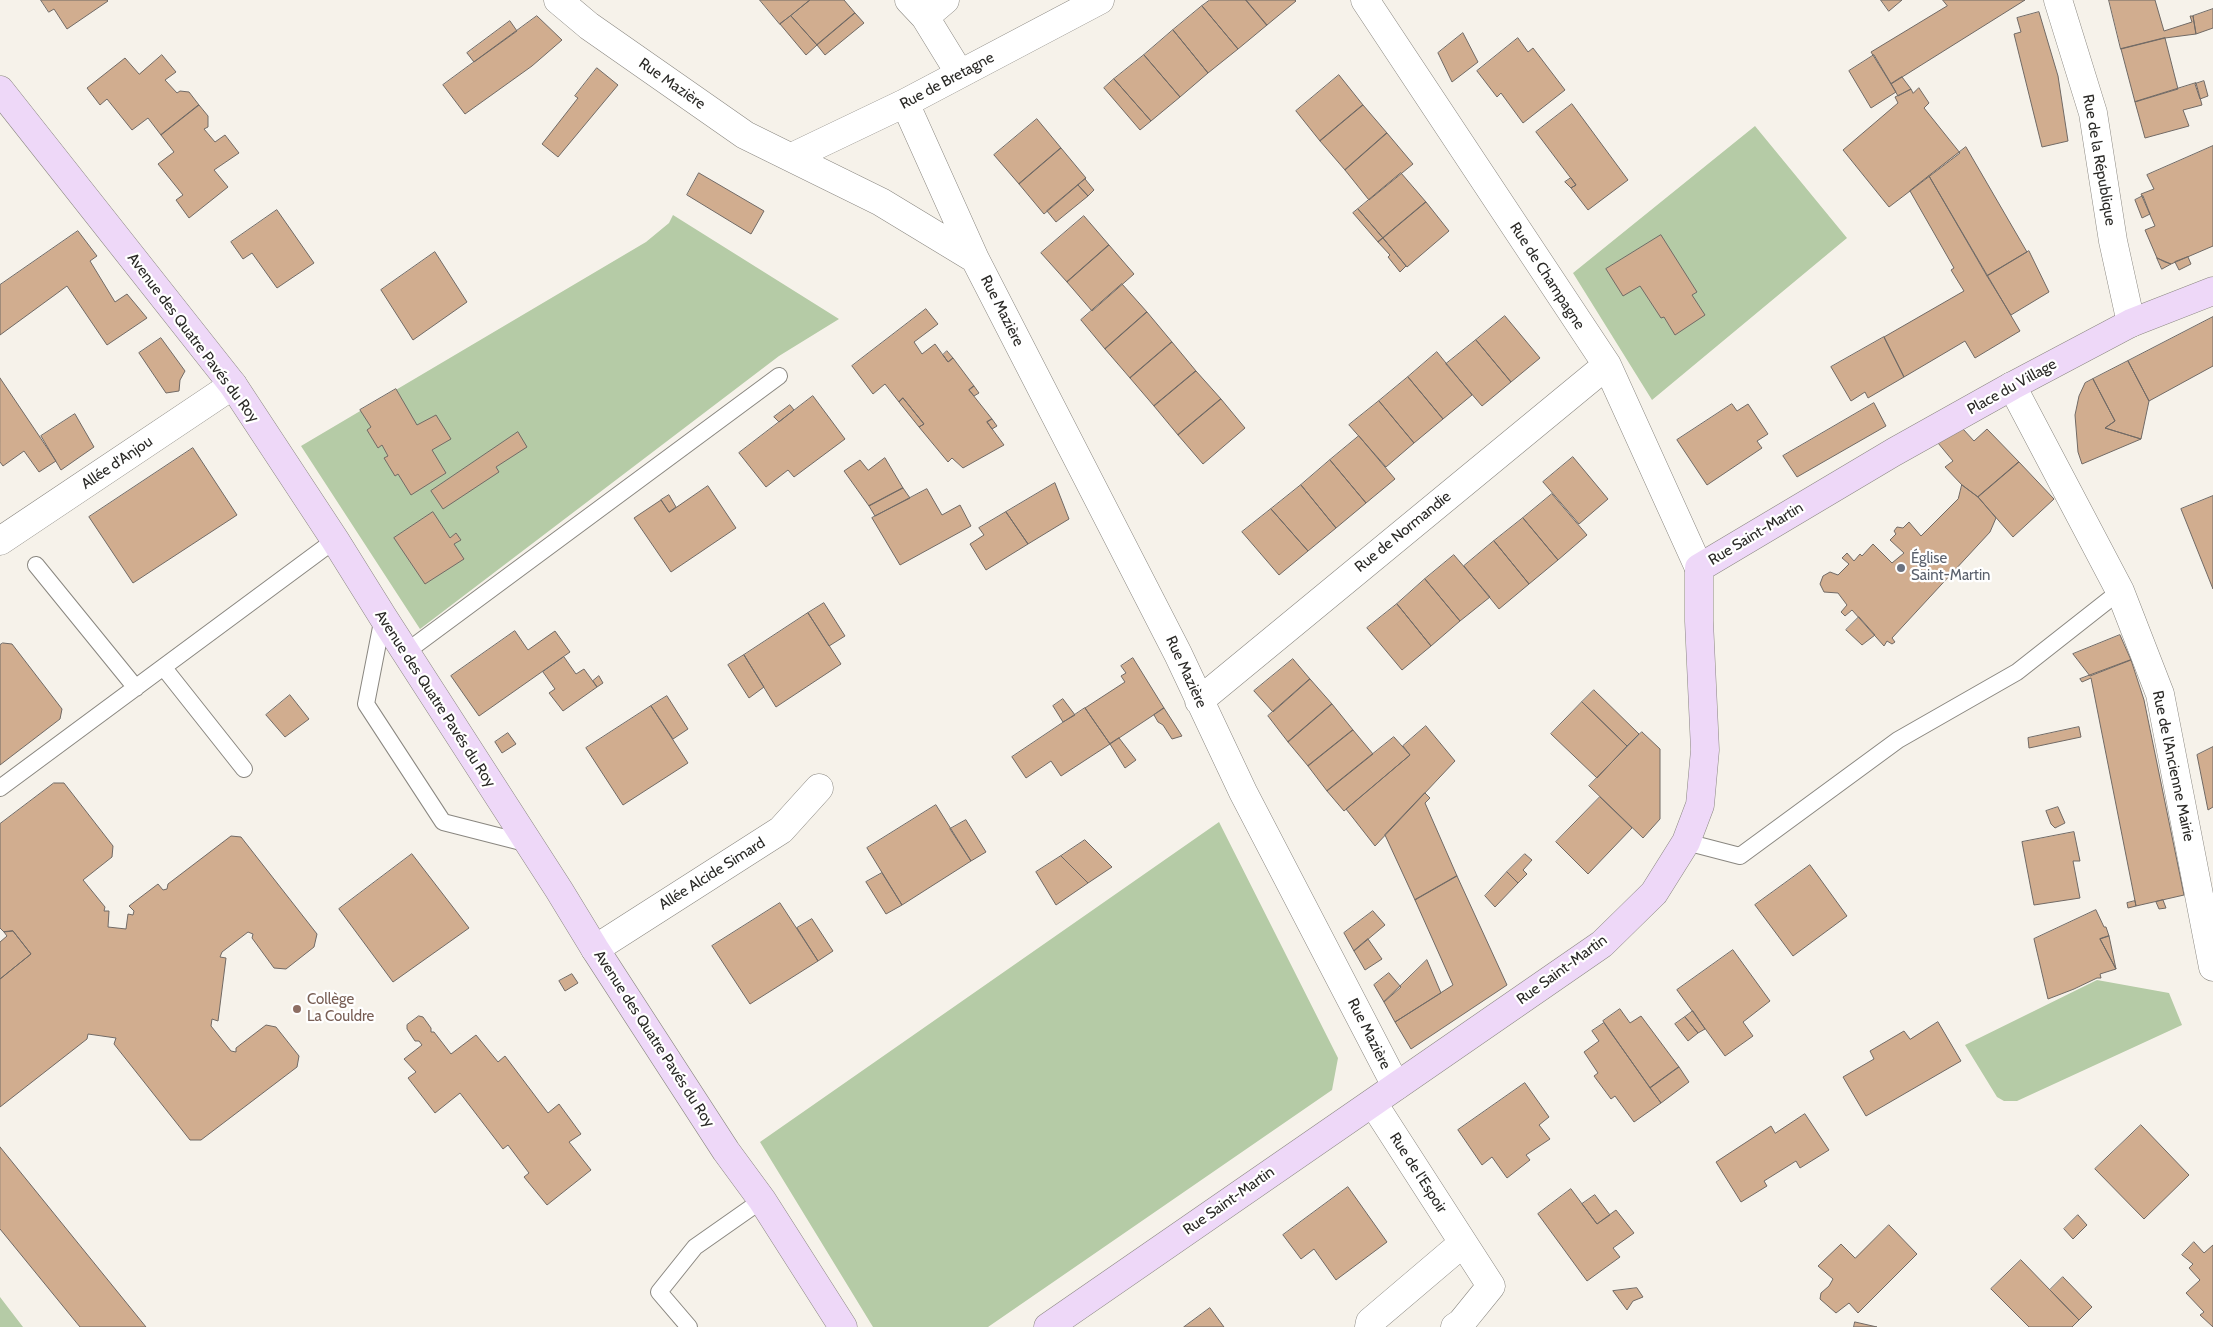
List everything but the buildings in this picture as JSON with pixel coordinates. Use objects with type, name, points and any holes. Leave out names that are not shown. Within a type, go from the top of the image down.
[{"type":"street","name":"Rue Mazière","points":[[558,0],[589,26],[745,135],[881,202],[975,259]]},
{"type":"street","name":"Rue de Bretagne","points":[[792,157],[905,103],[1100,0]]},
{"type":"street","name":"Rue de Champagne","points":[[1365,0],[1607,365],[1698,568]]},
{"type":"street","name":"Rue de la République","points":[[2058,0],[2093,113],[2113,241],[2131,323]]},
{"type":"street","points":[[926,6],[960,74]]},
{"type":"street","name":"Avenue des Quatre Pavés du Roy","points":[[0,90],[233,385],[335,540],[595,949],[726,1151],[762,1200],[843,1327]]},
{"type":"street","name":"Rue Mazière","points":[[905,103],[975,259],[1178,654],[1243,792],[1396,1086]]},
{"type":"street","name":"Place du Village","points":[[1894,452],[2012,386],[2131,323],[2213,291]]},
{"type":"street","name":"Rue de Normandie","points":[[1199,700],[1607,365]]},
{"type":"street","name":"Allée d'Anjou","points":[[0,540],[233,385]]},
{"type":"street","name":"Rue de l'Ancienne Mairie","points":[[2012,386],[2120,591],[2160,694],[2213,968]]},
{"type":"street","name":"Rue Saint-Martin","points":[[1048,1327],[1602,944],[1654,893],[1686,842],[1700,805],[1705,750],[1698,568],[1894,452]]},
{"type":"street","name":"Allée Alcide Simard","points":[[595,949],[781,830],[819,788]]},
{"type":"street","name":"Rue de l'Espoir","points":[[1373,1102],[1491,1286],[1461,1323],[1455,1327]]},
{"type":"street","points":[[1369,1327],[1370,1322],[1463,1243]]},
{"type":"lane","points":[[406,652],[779,376]]},
{"type":"lane","points":[[0,788],[335,540]]},
{"type":"lane","points":[[36,565],[136,688]]},
{"type":"lane","points":[[1686,842],[1740,856],[1898,740],[2017,672],[2120,591]]},
{"type":"lane","points":[[383,618],[366,704],[443,822],[529,844]]},
{"type":"lane","points":[[164,668],[244,769]]},
{"type":"lane","points":[[689,1327],[659,1292],[695,1247],[762,1200]]},
{"type":"green space","points":[[1755,126],[1847,238],[1652,400],[1573,273]]},
{"type":"green space","points":[[673,215],[839,319],[779,356],[420,629],[301,446],[646,242],[669,223]]},
{"type":"green space","points":[[1219,822],[1338,1058],[1332,1090],[988,1327],[873,1327],[760,1142]]},
{"type":"green space","points":[[2097,980],[2169,993],[2182,1025],[2017,1101],[2004,1101],[1997,1097],[1965,1045]]},
{"type":"green space","points":[[0,1297],[23,1327],[0,1327]]},
{"type":"place","name":"Église Saint-Martin","points":[[1901,568]]},
{"type":"place","name":"Collège La Couldre","points":[[297,1009]]}]
